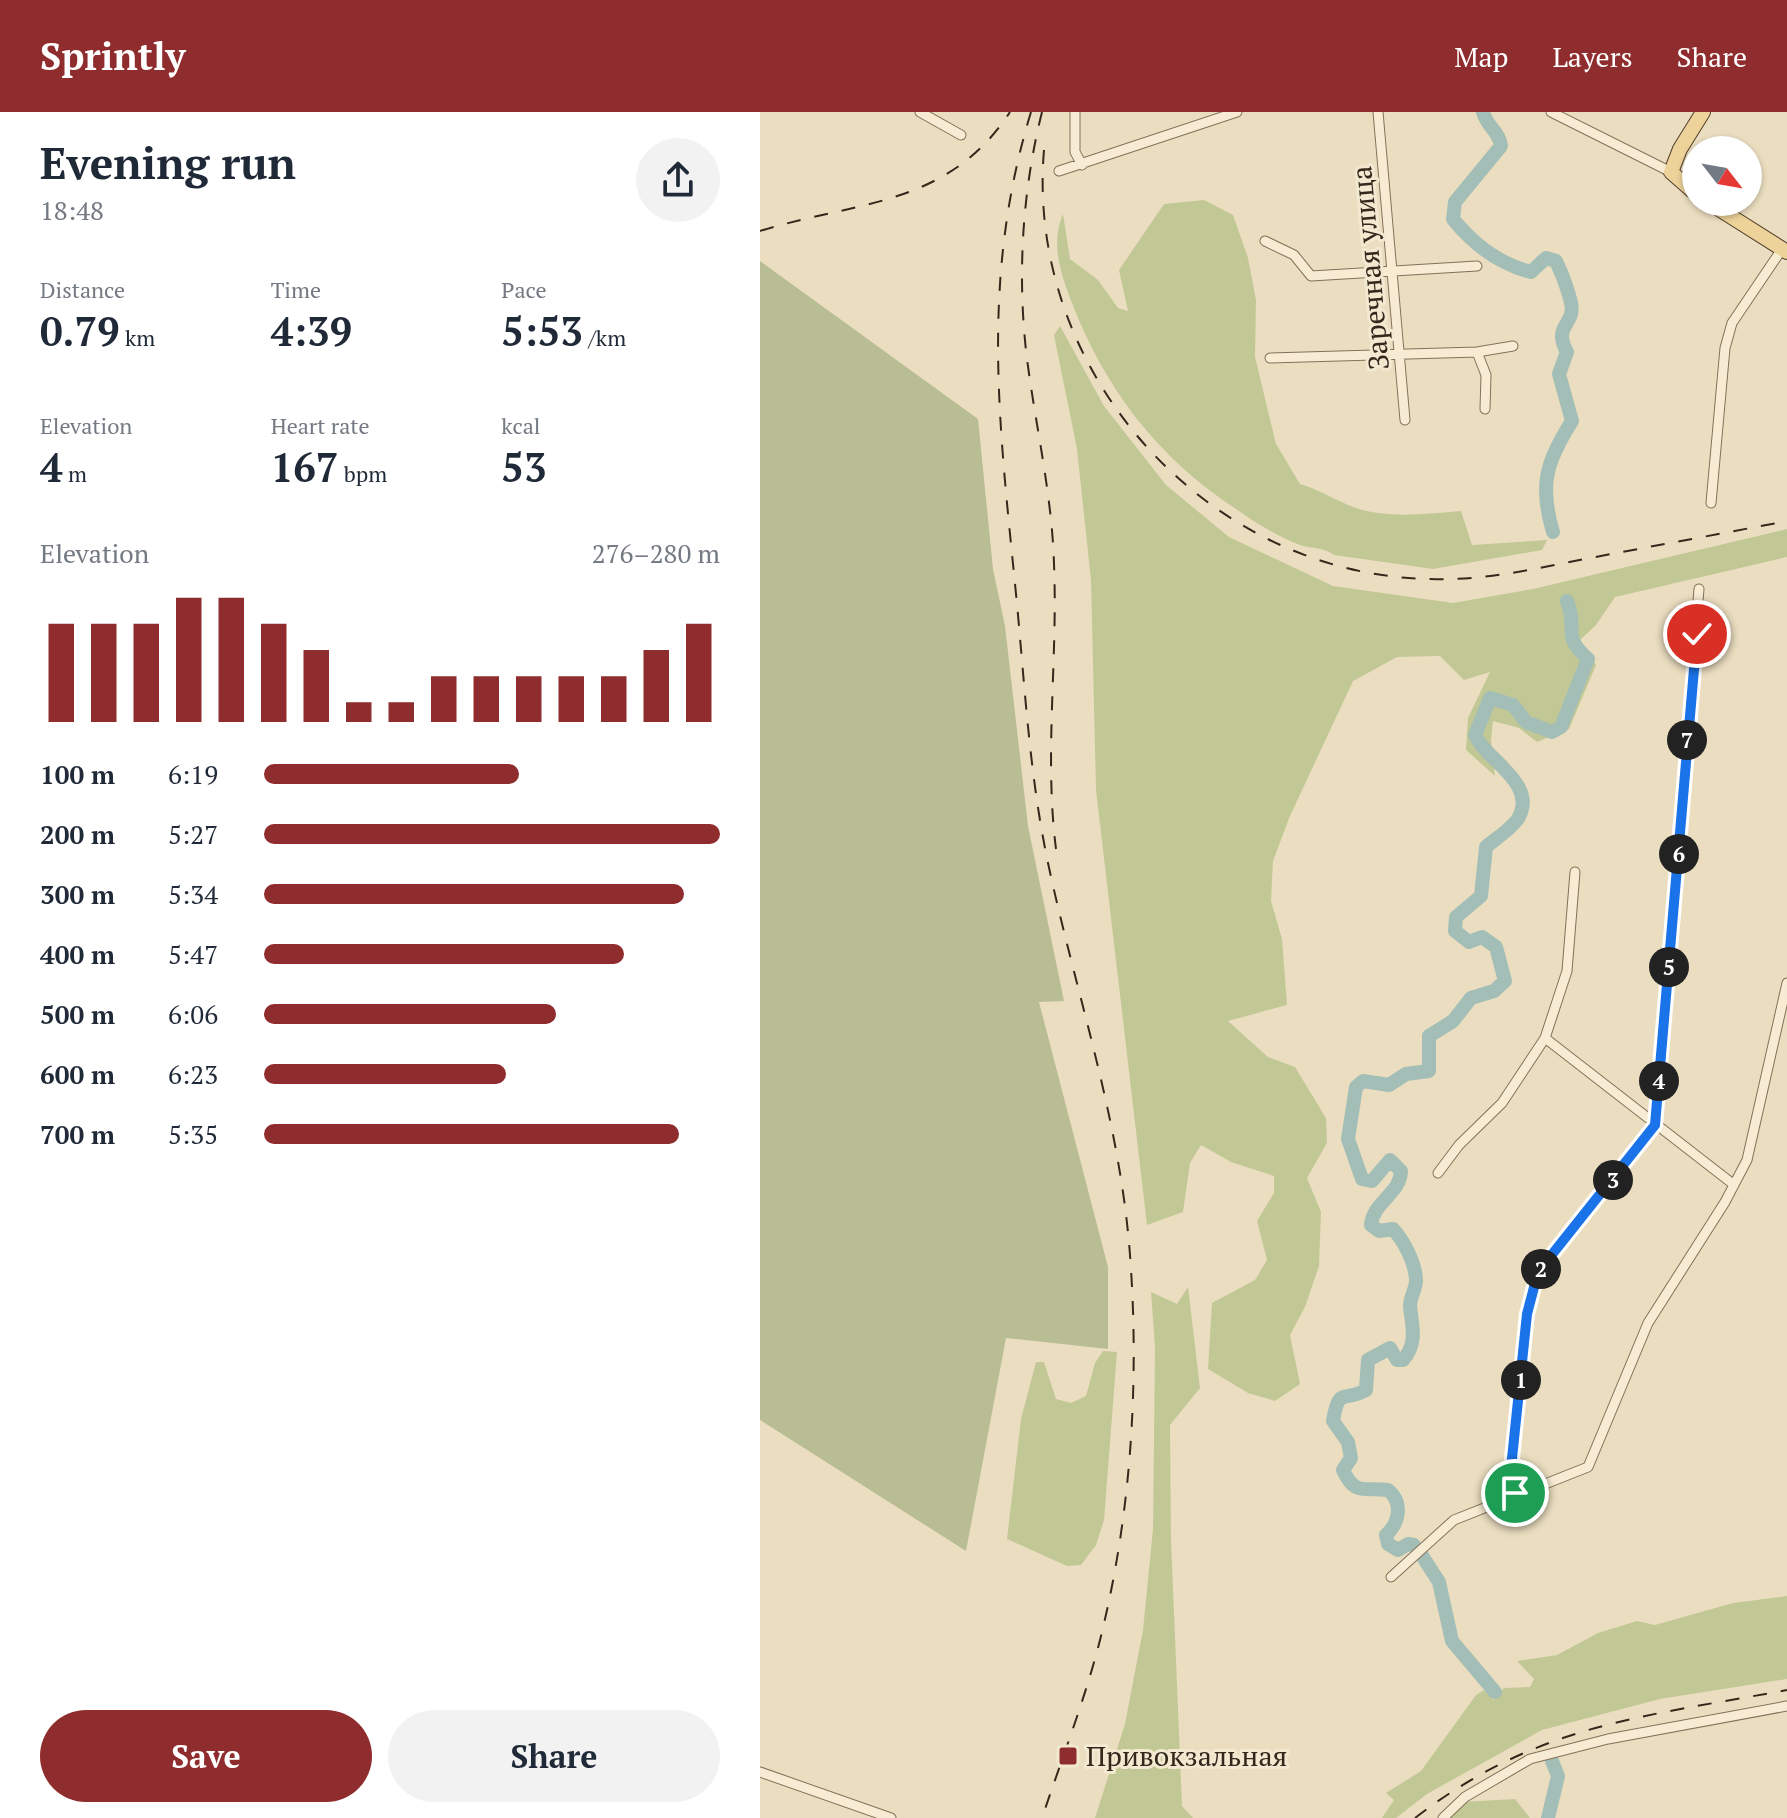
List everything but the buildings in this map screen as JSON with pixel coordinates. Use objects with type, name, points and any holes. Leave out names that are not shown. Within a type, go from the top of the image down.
[{"type":"main road","points":[[1682,182],[1671,172],[1680,149],[1703,112]]},
{"type":"main road","points":[[1730,216],[1785,250]]},
{"type":"street","points":[[920,112],[961,135]]},
{"type":"street","points":[[1075,112],[1075,152],[1082,165]]},
{"type":"street","points":[[1059,171],[1237,112]]},
{"type":"street","name":"Заречная улица","points":[[1378,112],[1405,420]]},
{"type":"street","points":[[1551,112],[1671,172]]},
{"type":"street","points":[[1265,241],[1294,255],[1311,276],[1477,266]]},
{"type":"street","points":[[1711,503],[1725,348],[1732,323],[1785,250]]},
{"type":"street","points":[[1270,358],[1400,351],[1477,352],[1513,346]]},
{"type":"street","points":[[1477,352],[1486,375],[1485,409]]},
{"type":"street","points":[[1515,1493],[1511,1468],[1527,1314],[1538,1272],[1655,1125],[1699,589]]},
{"type":"street","points":[[1438,1173],[1459,1145],[1502,1103],[1545,1038],[1567,971],[1575,872]]},
{"type":"street","points":[[1391,1577],[1454,1520],[1515,1493],[1588,1467],[1648,1323],[1747,1160],[1787,983]]},
{"type":"street","points":[[1545,1038],[1733,1184]]},
{"type":"street","points":[[1443,1818],[1465,1797],[1530,1759],[1608,1739],[1787,1706]]},
{"type":"street","points":[[760,1772],[891,1818]]},
{"type":"green space","points":[[1204,200],[1233,215],[1248,258],[1256,300],[1255,357],[1276,444],[1300,484],[1373,512],[1403,515],[1461,511],[1472,545],[1547,540],[1542,550],[1433,569],[1334,555],[1292,542],[1259,524],[1208,489],[1159,444],[1118,393],[1085,334],[1061,270],[1057,248],[1059,225],[1063,214],[1070,259],[1098,280],[1118,308],[1128,311],[1119,270],[1164,204]]},
{"type":"green space","points":[[760,261],[978,419],[993,569],[1005,626],[1028,826],[1064,1001],[1039,1002],[1108,1267],[1108,1349],[1006,1338],[966,1551],[760,1420]]},
{"type":"green space","points":[[1060,326],[1104,406],[1166,485],[1229,537],[1333,586],[1453,603],[1533,589],[1787,529],[1787,557],[1615,597],[1596,625],[1580,640],[1596,665],[1569,729],[1537,742],[1519,728],[1493,721],[1491,740],[1495,776],[1466,750],[1468,718],[1490,672],[1464,680],[1440,656],[1397,657],[1353,681],[1290,816],[1273,861],[1271,901],[1282,939],[1287,1005],[1228,1021],[1268,1057],[1295,1067],[1326,1118],[1327,1143],[1307,1178],[1321,1212],[1319,1266],[1305,1307],[1290,1335],[1300,1384],[1275,1401],[1248,1393],[1208,1369],[1212,1303],[1255,1280],[1267,1260],[1257,1221],[1274,1193],[1274,1176],[1231,1162],[1201,1145],[1190,1163],[1183,1212],[1147,1225],[1096,790],[1091,580],[1077,449],[1054,335]]},
{"type":"green space","points":[[1188,1287],[1200,1388],[1170,1425],[1171,1540],[1182,1806],[1193,1818],[1095,1818],[1125,1724],[1143,1630],[1153,1529],[1155,1347],[1151,1292],[1177,1304]]},
{"type":"green space","points":[[1103,1351],[1117,1352],[1104,1520],[1096,1545],[1081,1565],[1067,1566],[1007,1539],[1021,1419],[1036,1362],[1044,1362],[1056,1399],[1071,1403],[1086,1396],[1095,1363]]},
{"type":"green space","points":[[1787,1596],[1787,1679],[1660,1699],[1542,1730],[1427,1794],[1396,1818],[1382,1818],[1394,1800],[1386,1793],[1421,1771],[1476,1695],[1484,1690],[1494,1700],[1504,1688],[1530,1687],[1534,1679],[1517,1661],[1557,1655],[1598,1633],[1637,1621],[1655,1625],[1733,1603]]},
{"type":"green space","points":[[1515,1799],[1530,1818],[1445,1818],[1461,1802]]},
{"type":"waterway","points":[[1483,112],[1501,146],[1455,202],[1453,219],[1478,245],[1508,264],[1531,272],[1546,258],[1556,261],[1571,303],[1572,310],[1562,336],[1567,352],[1559,374],[1572,421],[1556,449],[1546,487],[1553,532]]},
{"type":"waterway","points":[[1414,1545],[1408,1544],[1398,1550],[1388,1544],[1386,1535],[1397,1518],[1396,1500],[1388,1490],[1361,1489],[1347,1478],[1343,1470],[1351,1458],[1348,1442],[1333,1421],[1340,1399],[1366,1390],[1368,1360],[1390,1348],[1397,1360],[1403,1360],[1411,1347],[1413,1334],[1410,1306],[1416,1281],[1412,1260],[1393,1229],[1379,1231],[1371,1225],[1377,1210],[1397,1185],[1401,1171],[1390,1160],[1372,1181],[1362,1179],[1348,1139],[1356,1087],[1363,1081],[1389,1085],[1406,1074],[1429,1071],[1429,1036],[1453,1021],[1471,998],[1494,991],[1505,981],[1496,947],[1482,937],[1469,942],[1455,931],[1456,917],[1481,896],[1486,847],[1516,821],[1523,805],[1516,783],[1475,735],[1490,698],[1513,705],[1526,722],[1552,732],[1561,727],[1588,659],[1572,638],[1567,601]]},
{"type":"waterway","points":[[1421,1554],[1439,1582],[1452,1641],[1495,1692]]},
{"type":"waterway","points":[[1548,1818],[1558,1776],[1552,1761]]},
{"type":"railway","points":[[760,231],[898,196],[929,183],[958,166],[985,143],[1010,112]]},
{"type":"railway","points":[[1031,112],[1004,237],[999,297],[998,357],[1005,478],[1037,799],[1059,912],[1117,1155],[1130,1255],[1134,1346],[1127,1484],[1114,1574],[1092,1670],[1042,1818]]},
{"type":"railway","points":[[1042,112],[1026,204],[1022,297],[1027,359],[1053,538],[1055,600],[1051,778],[1056,849]]},
{"type":"railway","points":[[1044,150],[1046,232],[1065,310],[1099,382],[1146,446],[1205,500],[1273,542],[1349,569],[1449,579],[1527,570],[1787,521]]},
{"type":"railway","points":[[1415,1818],[1504,1762],[1548,1743],[1638,1718],[1787,1690]]},
{"type":"place","name":"Привокзальная","points":[[1068,1756]]},
{"type":"route","points":[[1515,1493],[1511,1468],[1527,1314],[1538,1272],[1655,1125],[1697,634]]}]
